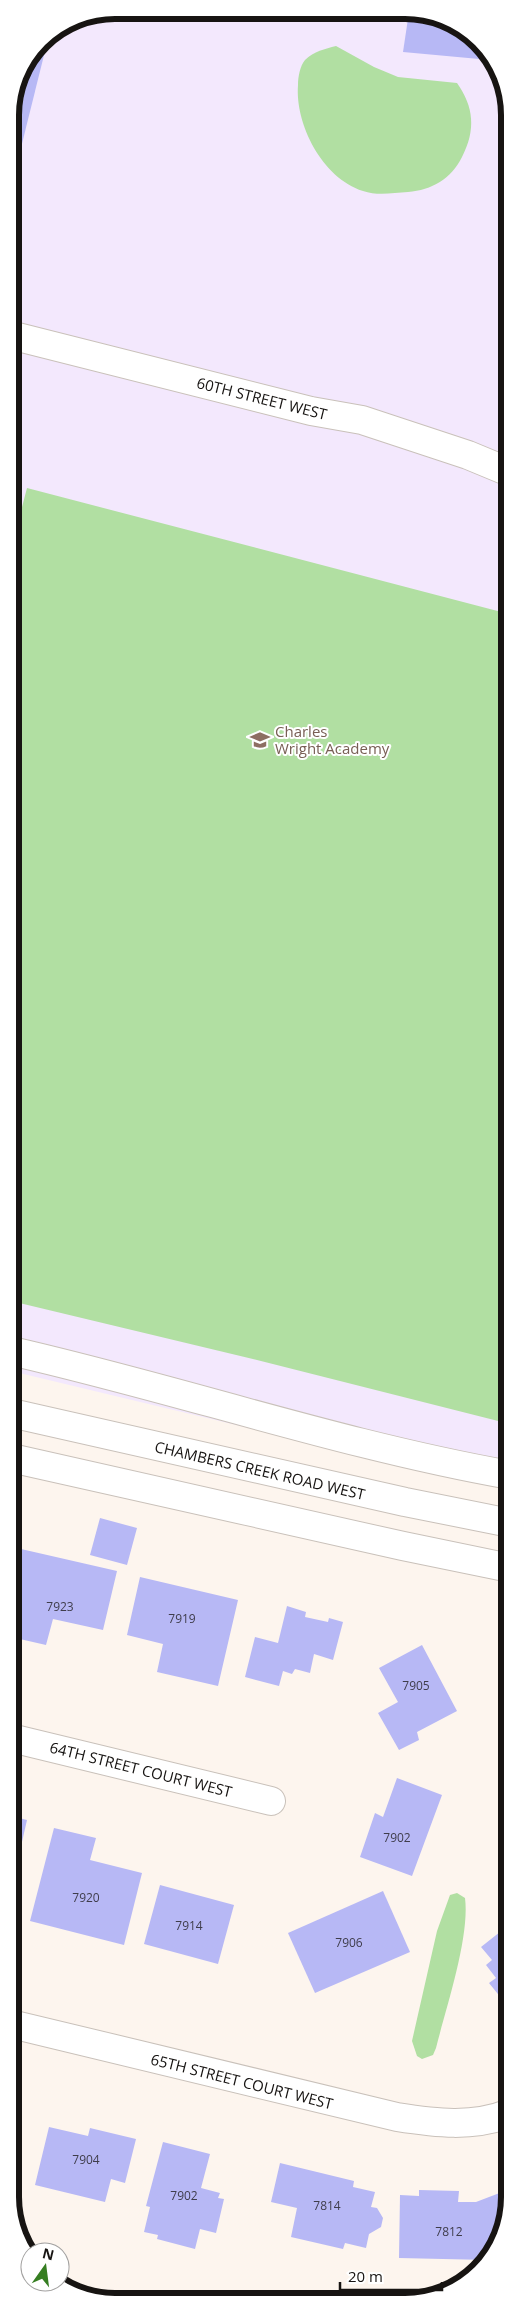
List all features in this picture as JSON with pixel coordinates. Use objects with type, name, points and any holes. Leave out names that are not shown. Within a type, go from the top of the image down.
[{"type":"street","name":"60TH STREET WEST","points":[[19,337],[311,411],[362,420],[468,455],[501,469]]},
{"type":"street","points":[[19,1353],[73,1365],[373,1446],[501,1473]]},
{"type":"street","name":"CHAMBERS CREEK ROAD WEST","points":[[19,1415],[405,1502],[501,1521]]},
{"type":"street","points":[[19,1460],[501,1566]]},
{"type":"street","name":"64TH STREET COURT WEST","points":[[19,1740],[271,1802]]},
{"type":"street","name":"65TH STREET COURT WEST","points":[[19,2026],[359,2109],[430,2122],[476,2123],[501,2117]]},
{"type":"shaded area","name":"Charles Wright Academy","points":[[109,19],[411,19],[430,22],[453,32],[473,47],[488,67],[498,90],[501,115],[501,1484],[440,1474],[19,1373],[19,109],[26,78],[43,52],[67,32],[96,21]]},
{"type":"green space","points":[[336,46],[374,67],[398,77],[457,83],[463,92],[470,110],[470,137],[458,165],[440,182],[417,191],[374,193],[363,191],[348,184],[324,162],[306,132],[298,100],[298,79],[302,65],[308,57]]},
{"type":"green space","points":[[27,488],[501,612],[501,1422],[257,1360],[19,1303],[19,519]]},
{"type":"green space","points":[[457,1893],[465,1898],[466,1914],[461,1952],[436,2048],[433,2055],[422,2059],[417,2056],[412,2041],[437,1931],[450,1895]]},
{"type":"building","points":[[408,19],[411,19],[430,22],[453,32],[473,47],[483,59],[403,52]]},
{"type":"building","points":[[45,50],[19,156],[19,109],[22,90],[32,67]]},
{"type":"building","points":[[100,1518],[137,1528],[127,1565],[90,1555]]},
{"type":"building","points":[[21,1549],[117,1571],[103,1630],[53,1619],[46,1645],[19,1639],[19,1558]]},
{"type":"building","points":[[140,1577],[238,1600],[218,1686],[157,1672],[163,1644],[127,1635]]},
{"type":"building","points":[[287,1606],[306,1612],[305,1617],[328,1622],[329,1618],[343,1622],[333,1660],[314,1654],[310,1673],[295,1669],[292,1674],[283,1671],[279,1686],[245,1677],[255,1637],[278,1643]]},
{"type":"building","points":[[422,1645],[457,1711],[417,1732],[419,1740],[399,1750],[378,1713],[398,1702],[379,1668]]},
{"type":"building","points":[[397,1778],[442,1795],[412,1876],[360,1857],[375,1813],[383,1817]]},
{"type":"building","points":[[19,1818],[27,1820],[19,1855]]},
{"type":"building","points":[[54,1828],[96,1838],[90,1860],[142,1873],[124,1945],[30,1921]]},
{"type":"building","points":[[160,1885],[234,1905],[218,1964],[144,1944]]},
{"type":"building","points":[[383,1891],[410,1952],[315,1993],[288,1933]]},
{"type":"building","points":[[501,1931],[501,1998],[489,1983],[496,1978],[486,1965],[492,1960],[481,1947]]},
{"type":"building","points":[[49,2127],[88,2136],[90,2128],[136,2139],[125,2183],[111,2179],[105,2202],[35,2185]]},
{"type":"building","points":[[163,2142],[210,2154],[201,2188],[220,2193],[218,2198],[224,2199],[216,2233],[200,2229],[195,2249],[157,2239],[158,2235],[144,2232],[150,2207],[146,2206]]},
{"type":"building","points":[[280,2163],[354,2181],[353,2187],[375,2192],[371,2207],[377,2208],[383,2218],[381,2227],[369,2234],[366,2248],[345,2243],[343,2249],[291,2237],[297,2208],[271,2202]]},
{"type":"building","points":[[419,2190],[459,2191],[458,2202],[476,2202],[501,2192],[498,2222],[494,2234],[477,2260],[399,2258],[400,2195],[419,2196]]},
{"type":"place","name":"Charles Wright Academy","points":[[260,740]]}]
